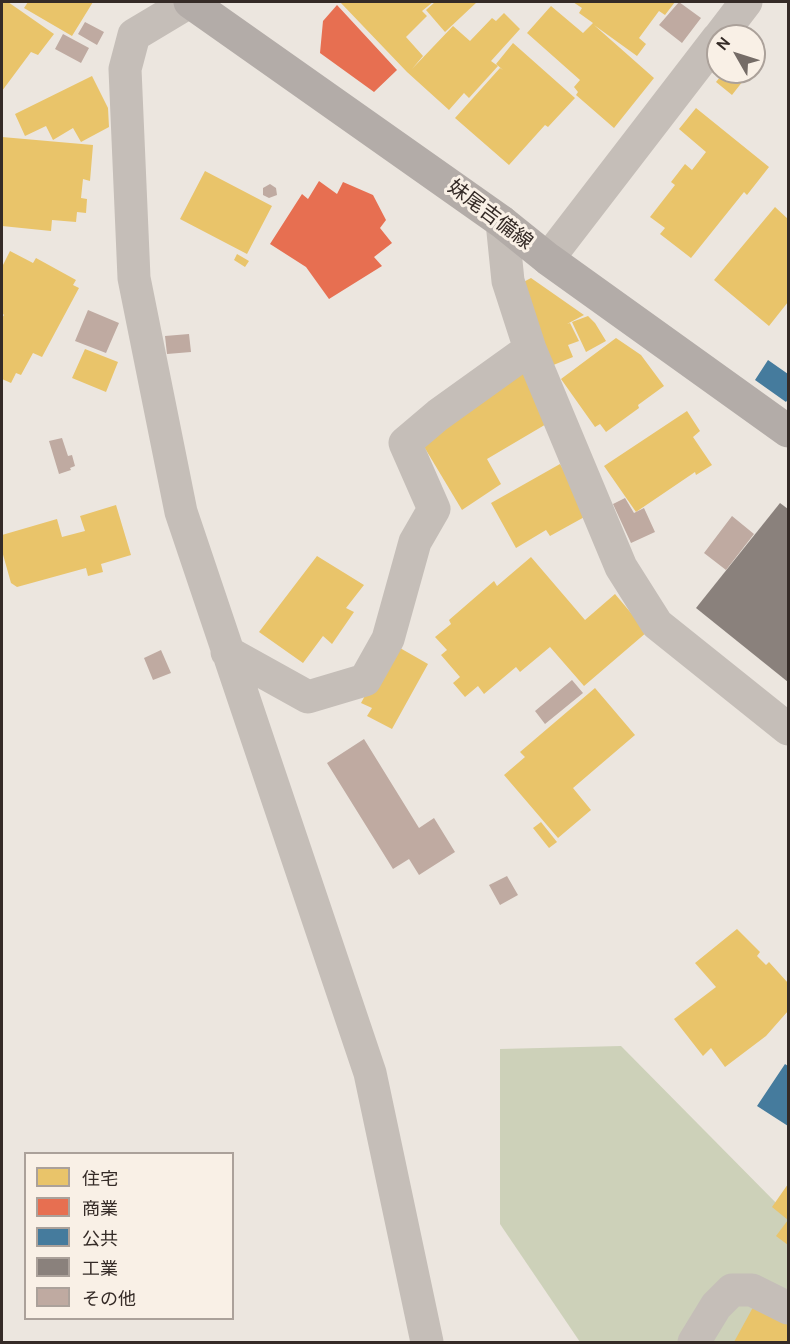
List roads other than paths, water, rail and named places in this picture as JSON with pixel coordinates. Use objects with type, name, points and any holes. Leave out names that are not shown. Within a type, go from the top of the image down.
[{"type":"main road","name":"妹尾吉備線","points":[[190,2],[502,222],[548,259],[789,431]]},
{"type":"street","points":[[190,2],[134,35],[125,69],[134,278],[181,512],[370,1072],[427,1342]]},
{"type":"street","points":[[729,24],[746,2]]},
{"type":"street","points":[[548,259],[706,54]]},
{"type":"street","points":[[502,222],[508,281],[530,349],[621,567],[657,624],[789,729]]},
{"type":"street","points":[[227,652],[308,697],[365,680],[388,639],[416,542],[434,509],[405,443],[438,415],[530,349]]},
{"type":"street","points":[[694,1342],[716,1306],[732,1290],[752,1290],[789,1308]]}]
